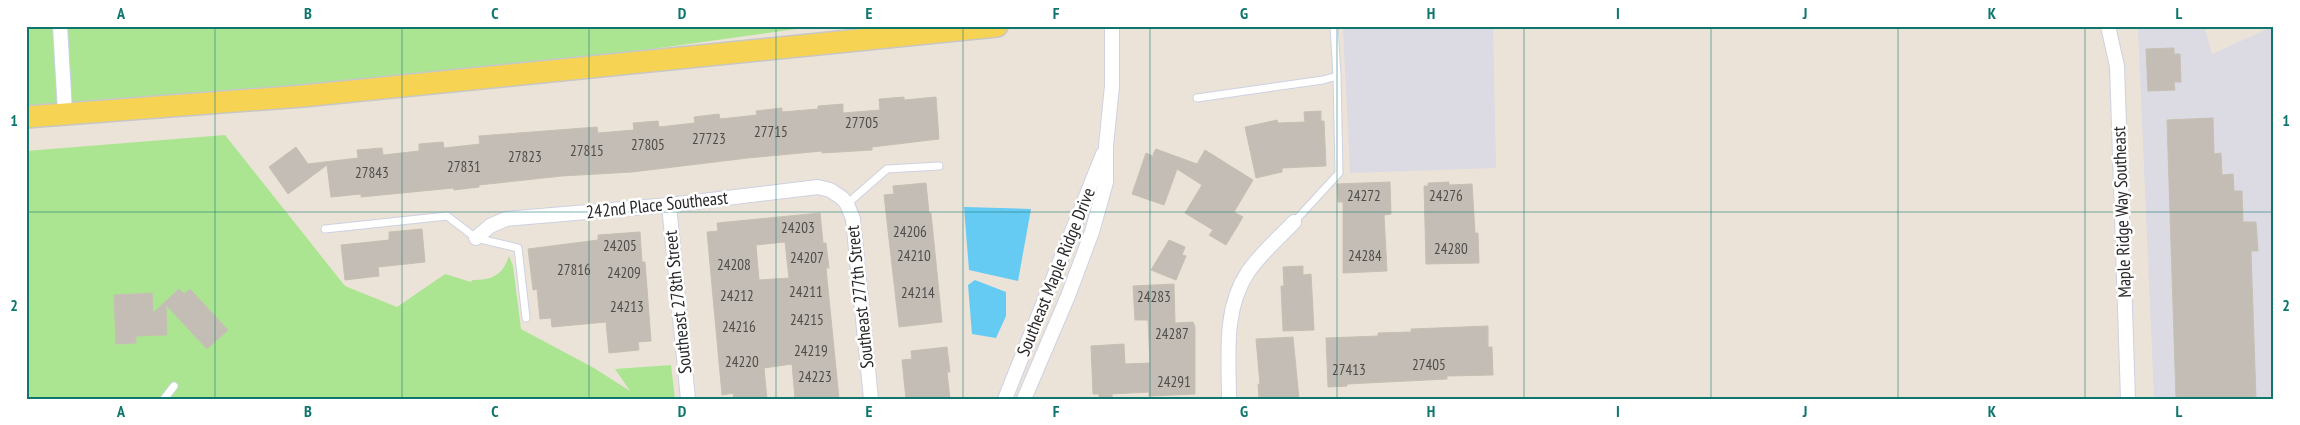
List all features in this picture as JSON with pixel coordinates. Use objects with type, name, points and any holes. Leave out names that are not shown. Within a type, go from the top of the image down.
[{"type":"main road","points":[[26,116],[313,95],[997,26]]},
{"type":"street","points":[[60,26],[66,112]]},
{"type":"street","name":"Southeast Maple Ridge Drive","points":[[1024,399],[1068,296],[1092,232],[1106,182],[1106,146],[1112,86],[1112,26]]},
{"type":"street","name":"Maple Ridge Way Southeast","points":[[2108,26],[2117,66],[2128,399]]},
{"type":"street","name":"Southeast Maple Ridge Drive","points":[[1005,399],[1106,146]]},
{"type":"street","name":"242nd Place Southeast","points":[[476,238],[490,226],[506,219],[669,205],[806,187],[830,190],[844,201]]},
{"type":"street","name":"Southeast 277th Street","points":[[844,201],[853,219],[870,399]]},
{"type":"street","name":"Southeast 278th Street","points":[[669,205],[688,399]]},
{"type":"street","points":[[1229,399],[1228,332],[1237,293],[1248,272],[1294,222]]},
{"type":"lane","points":[[1294,222],[1339,173],[1334,26]]},
{"type":"lane","points":[[1196,98],[1323,80],[1337,76]]},
{"type":"lane","points":[[844,201],[887,169],[939,166]]},
{"type":"lane","points":[[325,229],[447,216],[476,238],[518,248],[526,318]]},
{"type":"lane","points":[[164,399],[174,386]]},
{"type":"shaded area","points":[[1343,26],[1493,26],[1496,168],[1350,173]]},
{"type":"shaded area","points":[[2143,26],[2204,26],[2212,54],[2274,26],[2274,399],[2154,399],[2138,29]]},
{"type":"green space","points":[[26,26],[818,26],[552,63],[26,116]]},
{"type":"green space","points":[[225,135],[345,286],[397,307],[445,274],[471,282],[472,280],[491,278],[503,268],[509,256],[513,266],[521,329],[594,368],[630,391],[615,369],[671,365],[675,399],[26,399],[26,151]]},
{"type":"water","points":[[964,207],[1031,209],[1018,281],[969,270]]},
{"type":"water","points":[[975,280],[1006,292],[1006,316],[996,338],[972,334],[968,285]]},
{"type":"building","points":[[2174,48],[2174,54],[2180,54],[2181,82],[2174,82],[2175,90],[2148,91],[2146,49]]},
{"type":"building","points":[[904,97],[904,100],[936,97],[939,139],[872,147],[872,150],[822,153],[822,151],[632,172],[562,176],[479,185],[479,187],[454,190],[453,188],[361,197],[361,194],[331,197],[327,165],[288,194],[269,167],[296,147],[308,164],[358,158],[357,150],[382,148],[383,155],[419,151],[419,144],[443,142],[444,148],[480,144],[479,136],[597,127],[598,133],[634,130],[633,123],[658,121],[659,127],[695,123],[694,117],[719,114],[720,119],[757,115],[756,111],[782,108],[782,112],[818,109],[818,106],[843,104],[843,113],[880,110],[879,99]]},
{"type":"building","points":[[1321,111],[1321,121],[1324,121],[1326,166],[1282,168],[1282,172],[1256,178],[1245,127],[1277,120],[1278,123],[1305,122],[1304,112]]},
{"type":"building","points":[[2213,118],[2214,154],[2221,153],[2222,175],[2233,174],[2234,191],[2242,191],[2243,222],[2256,222],[2258,251],[2251,251],[2256,399],[2176,399],[2167,120]]},
{"type":"building","points":[[1156,149],[1197,164],[1205,150],[1253,180],[1234,212],[1243,217],[1226,245],[1209,235],[1213,230],[1185,213],[1202,185],[1177,169],[1164,205],[1132,194],[1146,153],[1155,157],[1153,154]]},
{"type":"building","points":[[1390,182],[1391,214],[1384,215],[1387,271],[1343,273],[1343,202],[1338,202],[1337,184]]},
{"type":"building","points":[[1449,182],[1449,185],[1472,184],[1475,233],[1478,233],[1479,263],[1426,264],[1424,186],[1428,186],[1428,183]]},
{"type":"building","points":[[926,183],[929,213],[931,213],[942,322],[899,327],[884,195],[894,194],[893,186]]},
{"type":"building","points":[[820,213],[823,243],[826,243],[829,268],[826,268],[839,399],[795,399],[792,364],[764,368],[767,399],[734,399],[733,393],[722,395],[707,232],[718,231],[717,223]],"holes":[[[785,242],[789,278],[759,280],[756,245]]]},
{"type":"building","points":[[422,229],[425,262],[378,267],[379,276],[345,280],[341,245],[389,240],[389,232]]},
{"type":"building","points":[[640,232],[642,262],[645,262],[651,341],[638,342],[639,350],[609,353],[606,322],[552,327],[551,318],[540,319],[537,289],[533,290],[528,249],[598,240],[598,235]]},
{"type":"building","points":[[1169,240],[1185,247],[1182,255],[1186,256],[1176,280],[1151,270]]},
{"type":"building","points":[[1303,266],[1303,275],[1311,274],[1314,330],[1283,331],[1281,286],[1284,286],[1283,267]]},
{"type":"building","points":[[1174,284],[1175,323],[1193,322],[1195,327],[1195,394],[1149,396],[1149,392],[1112,394],[1112,397],[1099,398],[1099,394],[1093,394],[1091,346],[1124,344],[1125,364],[1150,363],[1148,320],[1135,320],[1133,286]]},
{"type":"building","points":[[179,289],[184,294],[190,289],[228,330],[207,349],[166,305],[167,335],[136,336],[136,343],[116,344],[114,295],[152,293],[153,313]]},
{"type":"building","points":[[1488,326],[1488,347],[1492,347],[1493,375],[1447,376],[1447,379],[1347,384],[1347,386],[1328,387],[1326,338],[1378,336],[1378,333],[1411,332],[1411,329]]},
{"type":"building","points":[[1293,337],[1299,399],[1259,399],[1258,384],[1260,384],[1256,339]]},
{"type":"building","points":[[947,347],[950,372],[947,372],[950,399],[906,399],[902,360],[912,359],[911,351]]}]
